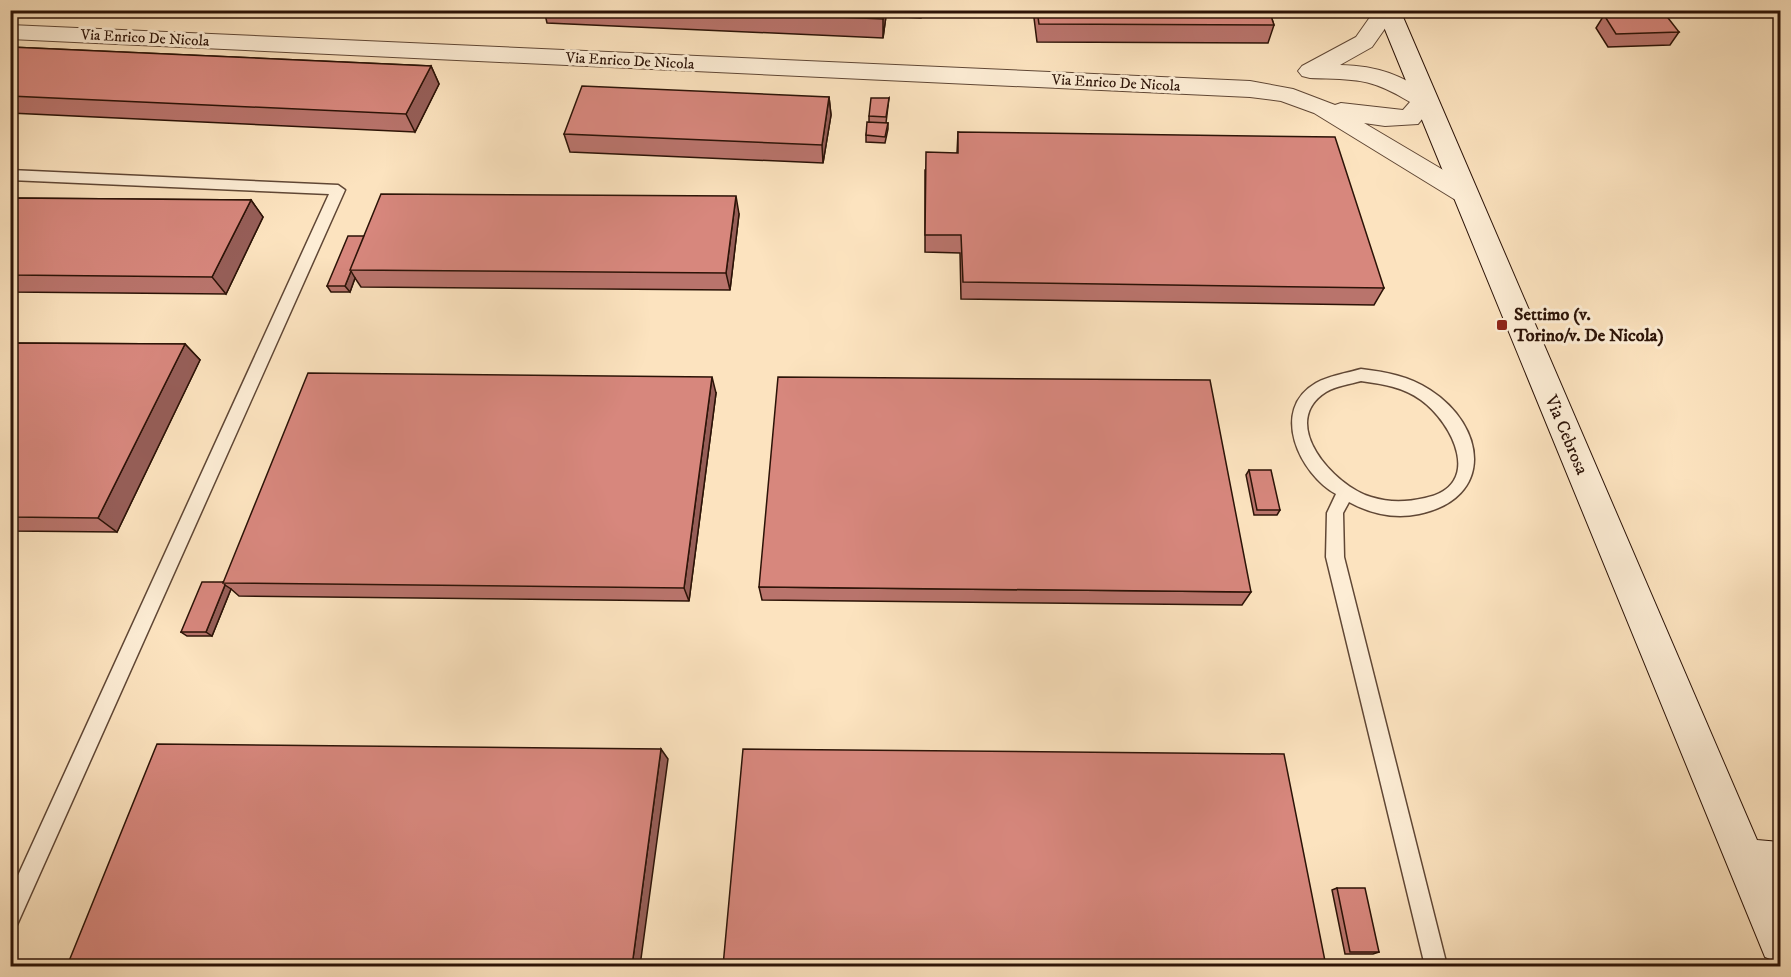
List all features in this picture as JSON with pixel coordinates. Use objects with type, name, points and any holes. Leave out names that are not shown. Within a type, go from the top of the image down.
[{"type":"main road","name":"Via Cebrosa","points":[[1387,10],[1463,193],[1763,860],[1780,942]]},
{"type":"street","name":"Via Enrico De Nicola","points":[[1250,89],[1310,71],[1364,42],[1387,10]]},
{"type":"street","name":"Via Enrico De Nicola","points":[[10,32],[1250,89],[1285,94],[1322,108],[1463,193]]},
{"type":"street","name":"Via Enrico De Nicola","points":[[1310,71],[1368,73],[1391,80],[1425,101],[1409,118],[1385,118],[1322,108]]},
{"type":"lane","points":[[10,175],[338,190],[10,918]]},
{"type":"lane","points":[[1361,375],[1386,377],[1411,386],[1434,400],[1452,418],[1464,439],[1468,461],[1462,481],[1448,497],[1427,507],[1400,510],[1372,505],[1345,493],[1323,477],[1308,458],[1299,437],[1299,417],[1306,400],[1320,386],[1339,378],[1361,375]]},
{"type":"lane","points":[[1345,493],[1335,513],[1335,557],[1436,966]]},
{"type":"building","points":[[680,10],[884,10],[883,19]]},
{"type":"building","points":[[1037,10],[1269,10],[1274,25],[1039,24]]},
{"type":"building","points":[[1665,14],[1679,32],[1616,34],[1604,15]]},
{"type":"building","points":[[10,47],[431,66],[406,114],[10,96]]},
{"type":"building","points":[[582,86],[829,97],[822,145],[564,134]]},
{"type":"building","points":[[871,98],[889,98],[886,117],[869,116]]},
{"type":"building","points":[[867,122],[888,123],[885,137],[866,135]]},
{"type":"building","points":[[958,132],[1335,137],[1384,288],[963,282],[961,235],[925,235],[926,152],[958,153]]},
{"type":"building","points":[[381,194],[736,196],[726,273],[350,270]]},
{"type":"building","points":[[10,198],[251,200],[212,277],[10,275]]},
{"type":"building","points":[[348,236],[364,236],[345,286],[327,286]]},
{"type":"building","points":[[10,343],[185,344],[98,518],[10,517]]},
{"type":"building","points":[[308,373],[712,377],[684,588],[223,583]]},
{"type":"building","points":[[778,377],[1210,380],[1251,592],[759,587]]},
{"type":"building","points":[[1249,470],[1271,470],[1280,510],[1257,510]]},
{"type":"building","points":[[202,582],[223,582],[225,585],[206,632],[181,632]]},
{"type":"building","points":[[157,744],[661,749],[632,966],[67,966]]},
{"type":"building","points":[[743,749],[1284,754],[1326,966],[723,966]]},
{"type":"building","points":[[1337,888],[1365,888],[1379,952],[1350,952]]},
{"type":"place","name":"Settimo (v. Torino/v. De Nicola)","points":[[1502,325]]}]
